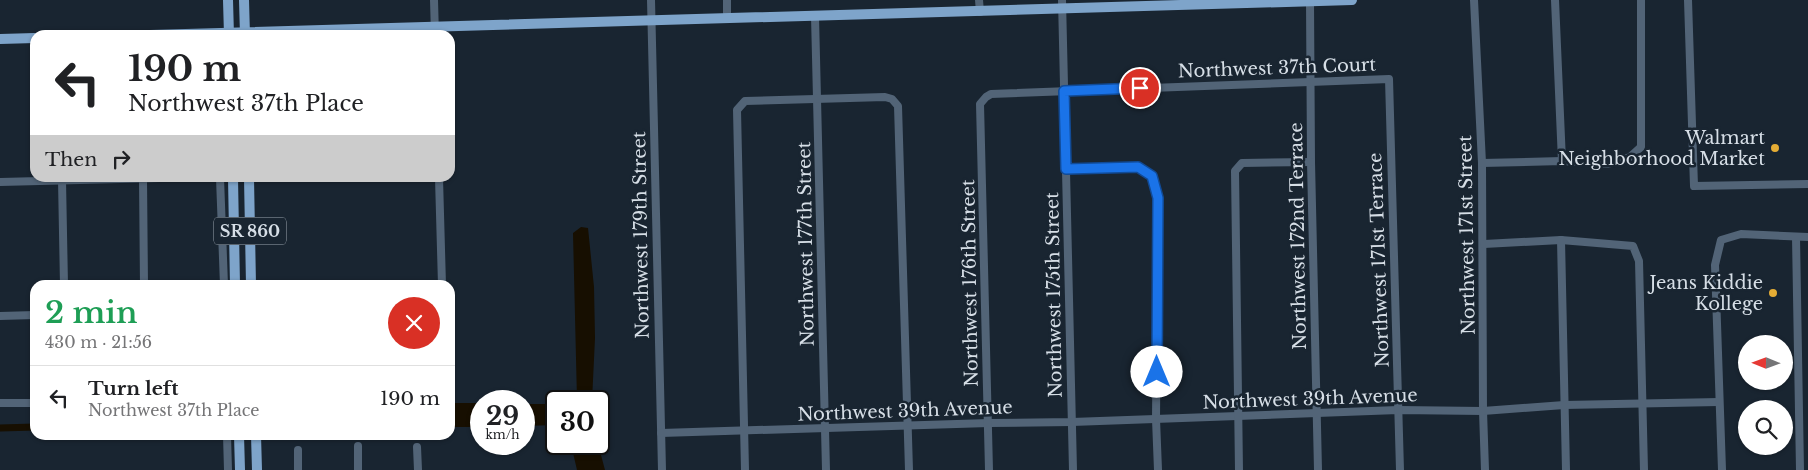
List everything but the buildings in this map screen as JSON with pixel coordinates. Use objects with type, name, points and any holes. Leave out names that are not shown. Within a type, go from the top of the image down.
[{"type":"main road","points":[[228,0],[229,30]]},
{"type":"main road","points":[[244,0],[245,30]]},
{"type":"main road","points":[[455,30],[651,21],[980,12],[1062,5],[1352,0]]},
{"type":"main road","points":[[0,39],[30,38]]},
{"type":"main road","name":"SR 860","points":[[233,182],[235,280]]},
{"type":"main road","name":"SR 860","points":[[249,182],[251,280]]},
{"type":"main road","points":[[239,440],[240,470]]},
{"type":"main road","points":[[256,440],[257,470]]},
{"type":"street","points":[[434,0],[435,30]]},
{"type":"street","name":"Northwest 179th Street","points":[[650,0],[662,470]]},
{"type":"street","points":[[727,0],[727,19]]},
{"type":"street","points":[[979,0],[980,12]]},
{"type":"street","name":"Northwest 171st Street","points":[[1474,0],[1484,244],[1483,412],[1485,470]]},
{"type":"street","points":[[1554,0],[1562,161]]},
{"type":"street","points":[[1482,162],[1562,161],[1608,164],[1630,157],[1641,147],[1641,0]]},
{"type":"street","points":[[1688,0],[1694,186],[1808,184]]},
{"type":"street","name":"Northwest 172nd Terrace","points":[[1310,1],[1311,162],[1318,470]]},
{"type":"street","name":"Northwest 175th Street","points":[[1062,5],[1073,470]]},
{"type":"street","name":"Northwest 177th Street","points":[[815,16],[826,470]]},
{"type":"street","name":"Northwest 37th Court","points":[[986,97],[991,94],[1390,79]]},
{"type":"street","name":"Northwest 171st Terrace","points":[[1390,79],[1400,470]]},
{"type":"street","points":[[745,470],[737,110],[745,101],[885,97],[892,99],[898,106],[909,470]]},
{"type":"street","name":"Northwest 176th Street","points":[[986,97],[980,104],[990,470]]},
{"type":"street","points":[[1239,470],[1235,171],[1242,163],[1311,162]]},
{"type":"street","points":[[1066,169],[1138,167],[1152,176],[1158,198],[1156,419],[1158,470]]},
{"type":"street","points":[[0,182],[30,181]]},
{"type":"street","points":[[62,182],[64,280]]},
{"type":"street","points":[[142,182],[144,280]]},
{"type":"street","points":[[220,182],[224,280]]},
{"type":"street","points":[[439,182],[442,280]]},
{"type":"street","points":[[1722,470],[1715,265],[1721,240],[1741,234],[1808,237]]},
{"type":"street","points":[[1796,237],[1800,470]]},
{"type":"street","points":[[1560,240],[1566,470]]},
{"type":"street","points":[[1484,244],[1560,240],[1633,246],[1639,261],[1644,470]]},
{"type":"street","points":[[0,316],[30,315]]},
{"type":"street","name":"Northwest 39th Avenue","points":[[661,433],[1072,422],[1398,410],[1483,412],[1564,405],[1719,402]]},
{"type":"street","points":[[0,403],[30,403]]},
{"type":"street","points":[[227,440],[228,470]]},
{"type":"street","points":[[358,446],[358,470]]},
{"type":"street","points":[[417,447],[418,470]]},
{"type":"street","points":[[298,450],[298,470]]},
{"type":"shaded area","points":[[581,227],[588,228],[594,287],[595,338],[593,390],[577,390],[573,233]]},
{"type":"shaded area","points":[[455,403],[470,403],[470,427],[455,427]]},
{"type":"shaded area","points":[[535,404],[545,404],[545,425],[535,426]]},
{"type":"shaded area","points":[[574,455],[601,455],[605,470],[577,470]]},
{"type":"waterway","points":[[0,428],[30,427]]},
{"type":"place","name":"Walmart Neighborhood Market","points":[[1775,148]]},
{"type":"place","name":"Jeans Kiddie Kollege","points":[[1773,293]]},
{"type":"route","points":[[1140,88],[1064,91],[1066,169],[1138,167],[1152,176],[1158,198],[1157,372]]}]
